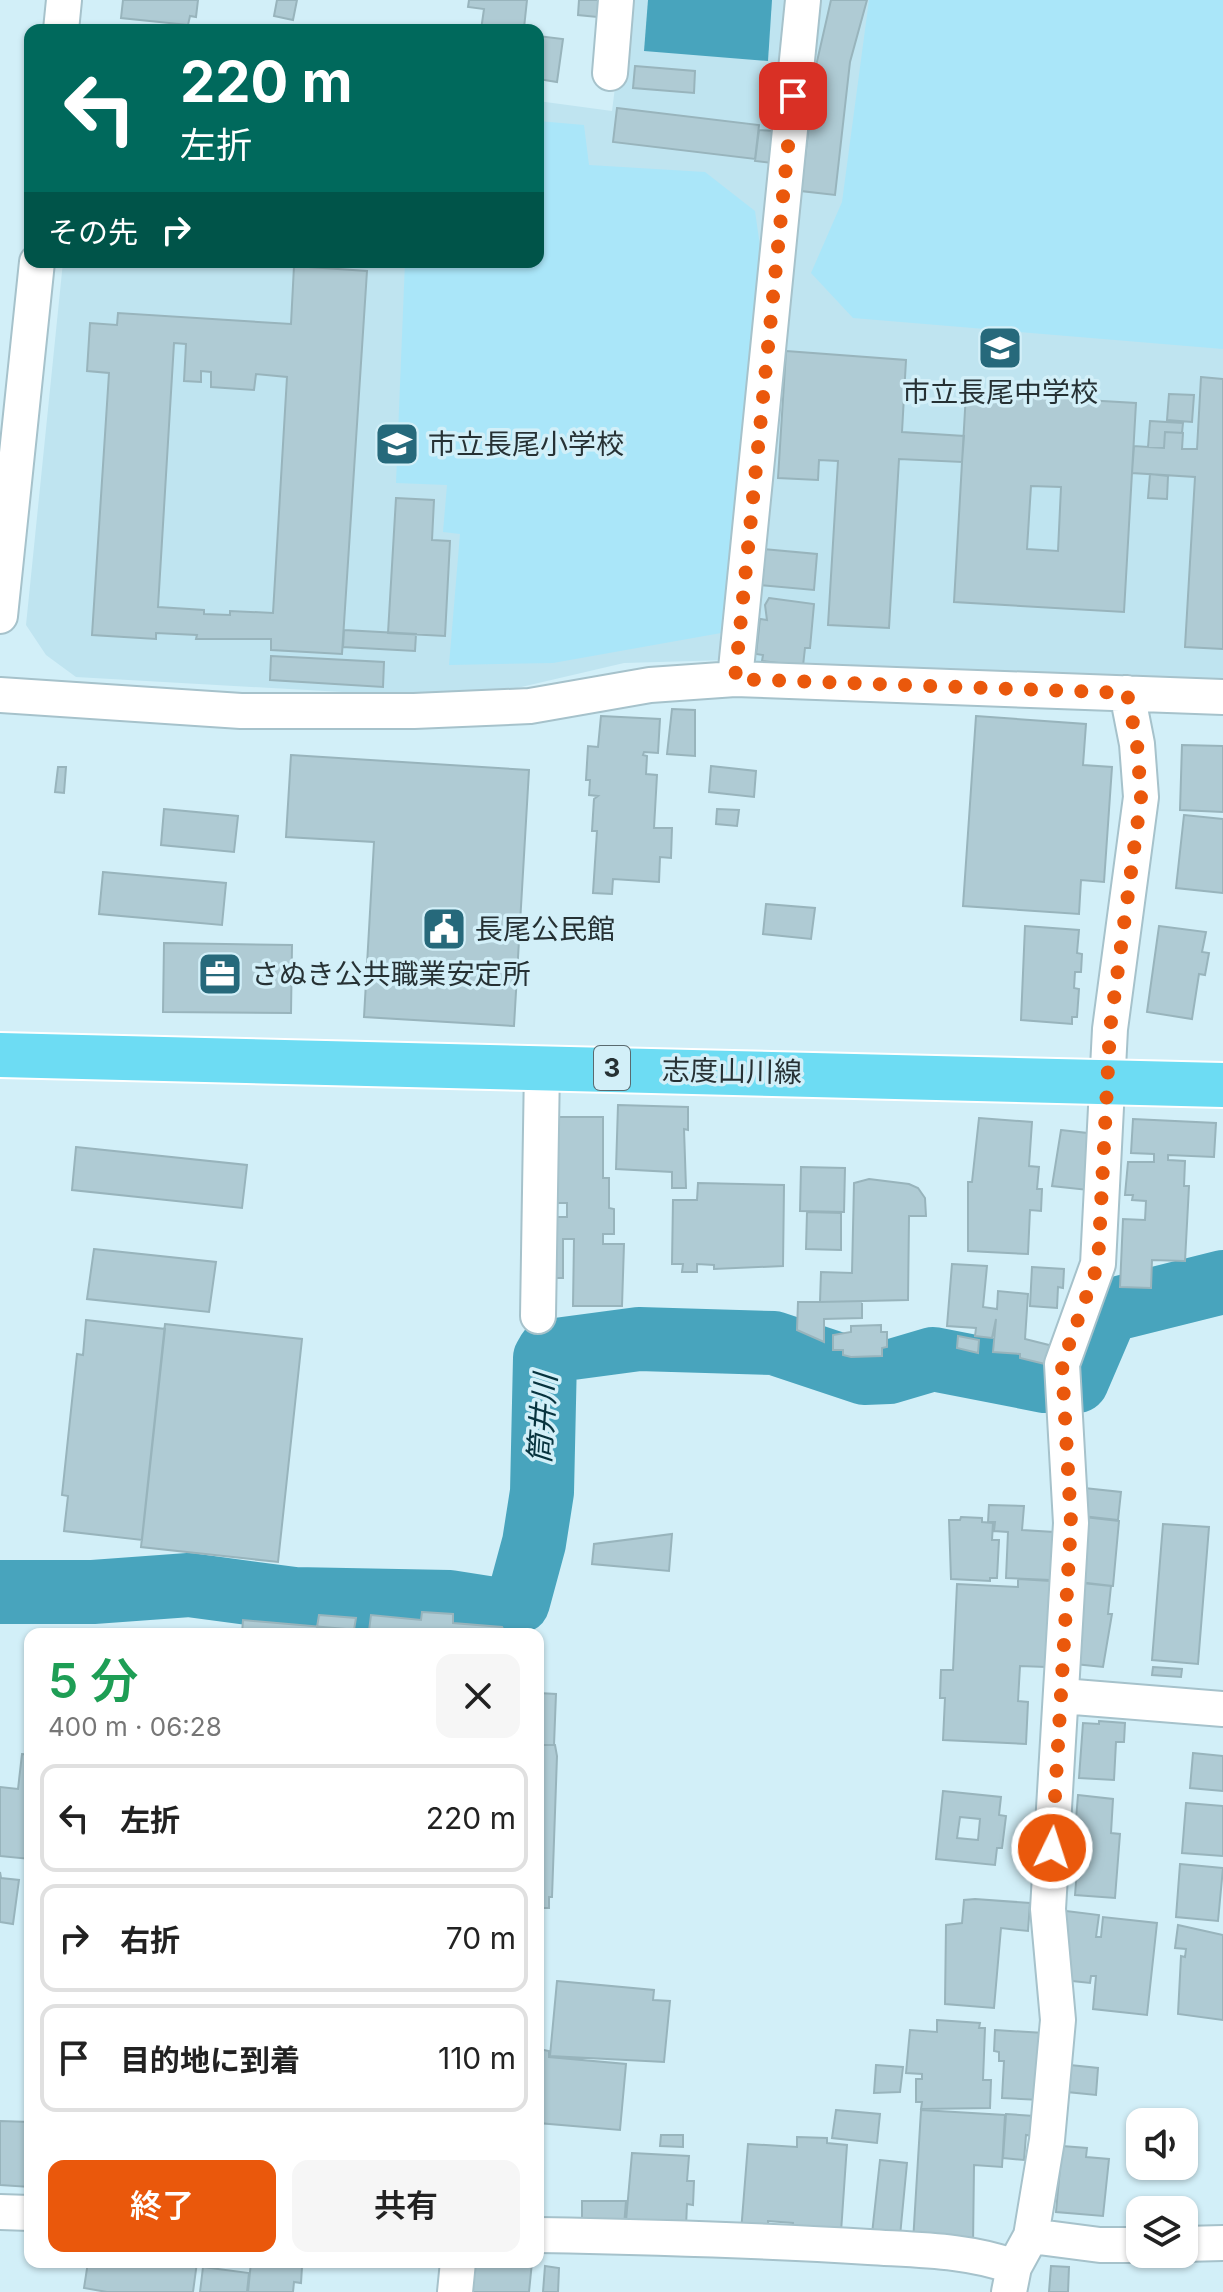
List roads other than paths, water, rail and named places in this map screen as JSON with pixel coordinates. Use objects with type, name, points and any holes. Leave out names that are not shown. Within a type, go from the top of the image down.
[{"type":"main road","name":"志度山川線","points":[[0,1055],[1223,1085]]},
{"type":"street","points":[[62,24],[64,0]]},
{"type":"street","points":[[610,73],[616,0]]},
{"type":"street","points":[[735,679],[803,0]]},
{"type":"street","points":[[0,616],[10,426],[36,268]]},
{"type":"street","points":[[0,695],[241,711],[414,711],[530,706],[650,685],[735,679],[1223,697]]},
{"type":"street","points":[[544,2235],[778,2241],[872,2247],[994,2260],[1011,2280],[1031,2236],[1047,2140],[1058,2020],[1048,1909],[1071,1523],[1062,1364],[1098,1264],[1110,1029],[1141,797],[1137,744],[1127,693]]},
{"type":"street","points":[[538,1316],[542,1067]]},
{"type":"street","points":[[1062,1696],[1223,1709]]},
{"type":"street","points":[[0,2212],[24,2213]]},
{"type":"street","points":[[1031,2236],[1100,2245],[1126,2245]]},
{"type":"street","points":[[1198,2244],[1223,2243]]},
{"type":"street","points":[[455,2292],[457,2268]]},
{"type":"waterway","name":"筒井川","points":[[0,1592],[93,1592],[189,1585],[294,1599],[450,1602],[501,1610],[518,1602],[534,1543],[542,1492],[545,1358],[549,1351],[639,1339],[774,1343],[864,1373],[889,1372],[933,1359],[1045,1381],[1077,1381],[1107,1311],[1223,1282]]},
{"type":"place","name":"市立長尾中学校","points":[[1000,348]]},
{"type":"place","name":"市立長尾小学校","points":[[397,444]]},
{"type":"place","name":"長尾公民館","points":[[444,929]]},
{"type":"place","name":"さぬき公共職業安定所","points":[[220,974]]}]
